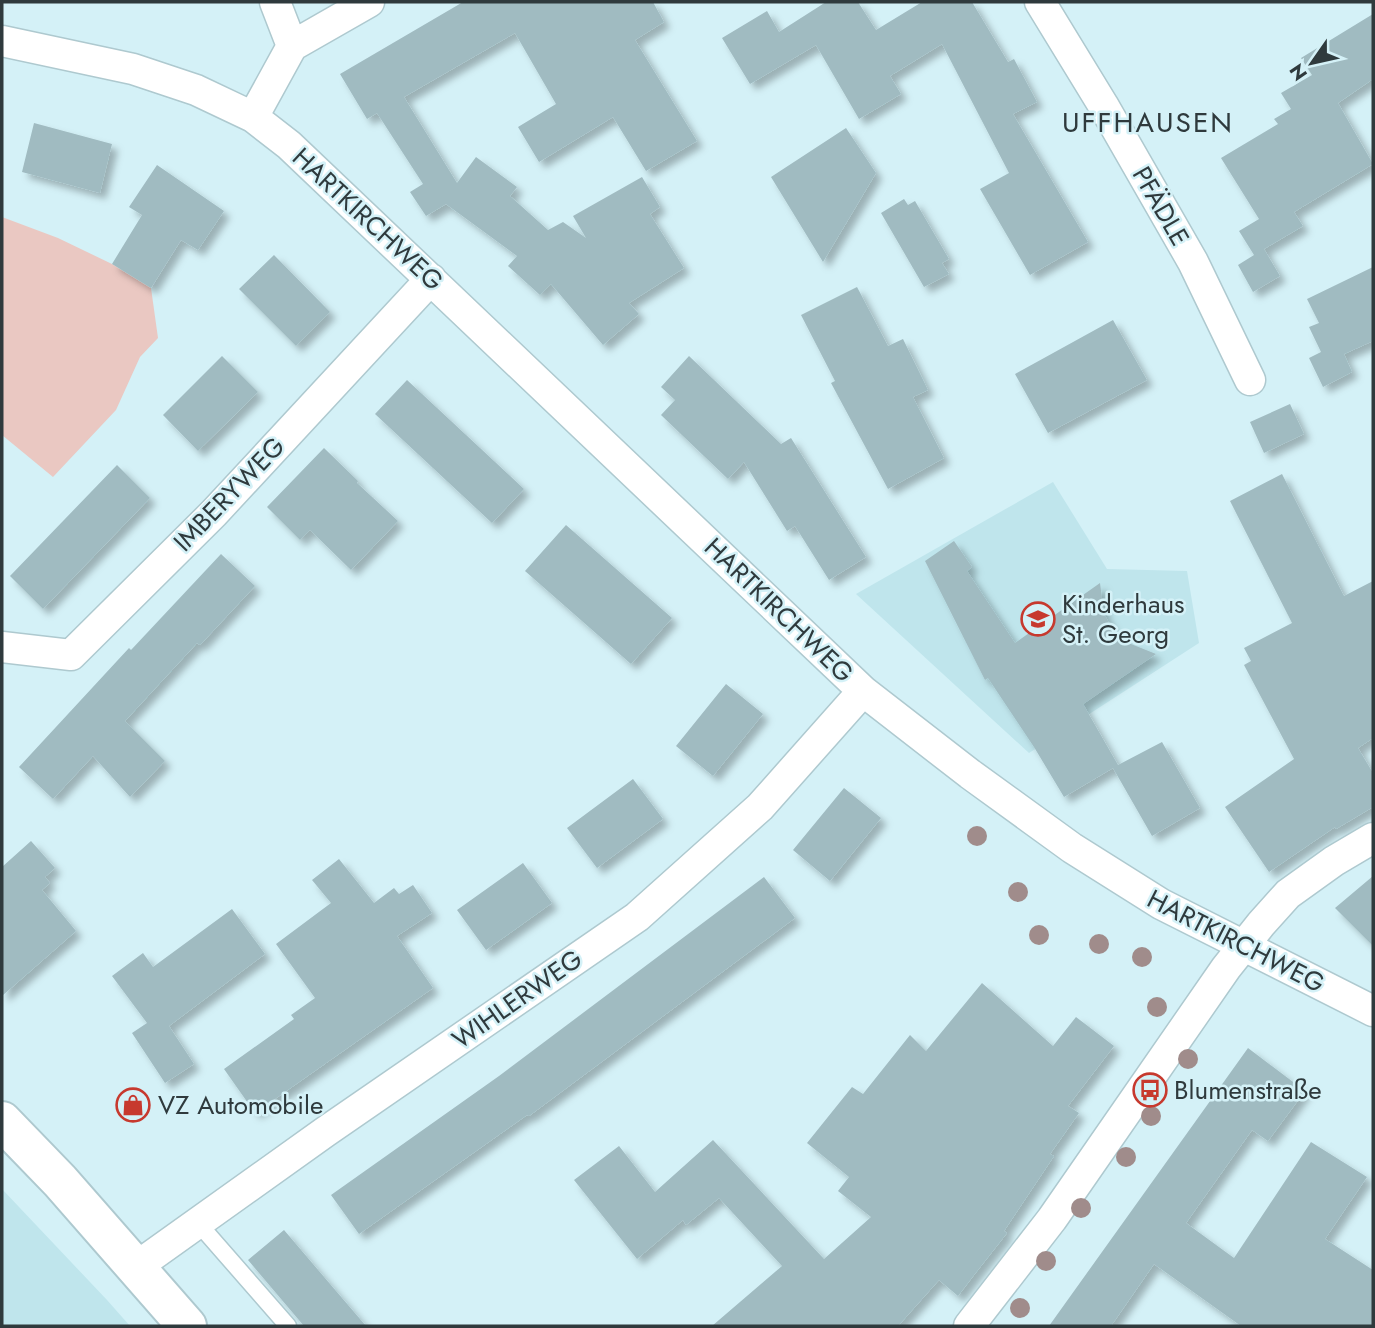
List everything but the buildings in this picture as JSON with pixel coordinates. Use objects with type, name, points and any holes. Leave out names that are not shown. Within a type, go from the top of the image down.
[{"type":"street","points":[[275,2],[292,46]]},
{"type":"street","points":[[253,117],[292,46],[369,2]]},
{"type":"street","name":"PFÄDLE","points":[[1040,2],[1193,262],[1250,380]]},
{"type":"street","name":"HARTKIRCHWEG","points":[[2,41],[132,69],[196,90],[253,117],[289,145],[863,691],[1072,848],[1161,904],[1373,1011]]},
{"type":"street","name":"IMBERYWEG","points":[[2,647],[71,655],[214,513],[431,279]]},
{"type":"street","name":"WIHLERWEG","points":[[136,1267],[325,1132],[637,917],[760,807],[863,691]]},
{"type":"street","points":[[969,1326],[1052,1219],[1243,947],[1288,894],[1334,861],[1373,838]]},
{"type":"street","points":[[2,1121],[60,1181],[187,1326]]},
{"type":"lane","points":[[198,1223],[288,1326]]},
{"type":"shaded area","points":[[2,217],[58,238],[112,264],[151,288],[158,338],[140,357],[116,410],[53,477],[2,435]]},
{"type":"shaded area","name":"Kinderhaus St. Georg","points":[[1053,482],[1107,569],[1187,571],[1199,643],[1029,753],[856,594]]},
{"type":"shaded area","points":[[2,1189],[107,1300],[130,1326],[2,1326]]},
{"type":"place","name":"Kinderhaus St. Georg","points":[[1038,619]]},
{"type":"place","name":"Blumenstraße","points":[[1150,1090]]},
{"type":"place","name":"VZ Automobile","points":[[133,1105]]},
{"type":"district","name":"UFFHAUSEN","points":[[1148,122]]}]
